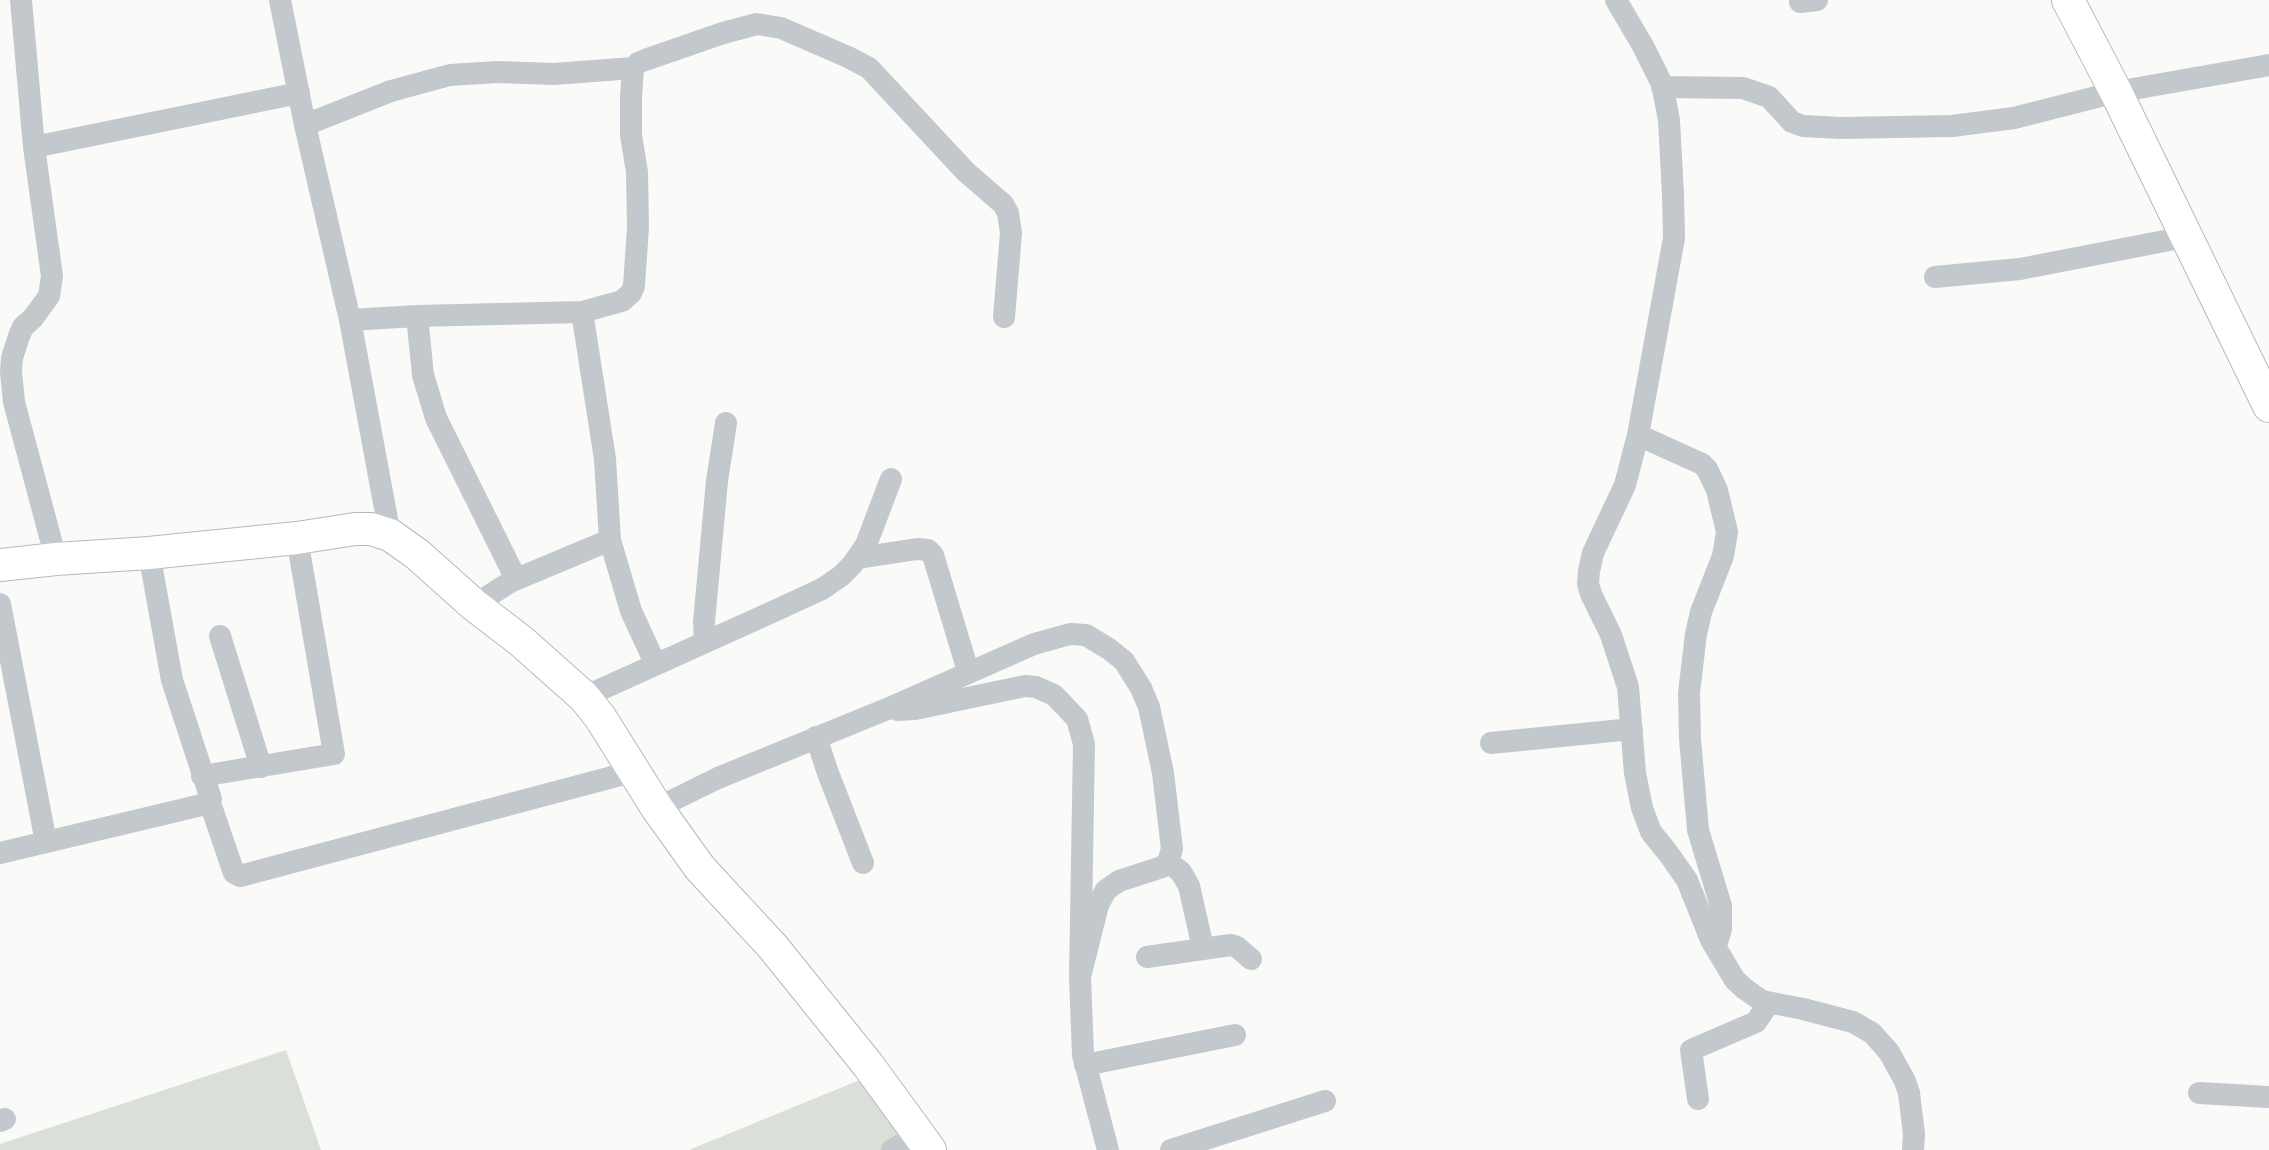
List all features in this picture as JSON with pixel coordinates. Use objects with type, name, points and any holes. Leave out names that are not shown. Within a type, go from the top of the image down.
[{"type":"street","points":[[21,0],[34,147],[51,285],[49,296],[33,318],[23,327],[11,372],[14,402],[56,559]]},
{"type":"street","points":[[280,0],[305,125],[350,320],[390,535]]},
{"type":"street","points":[[1616,0],[1643,46],[1662,87],[1669,120],[1674,237],[1638,435],[1625,485],[1593,553],[1588,584],[1611,635],[1628,687],[1635,773],[1645,821],[1687,880],[1711,940],[1735,980],[1752,995],[1769,1003],[1853,1022],[1877,1038],[1889,1052],[1905,1081],[1909,1094],[1914,1134],[1913,1150]]},
{"type":"street","points":[[2068,0],[2116,92],[2269,406]]},
{"type":"street","points":[[305,125],[390,91],[450,75],[498,72],[554,74],[633,68],[645,60],[723,33],[757,24],[781,28],[869,68],[966,172],[1002,204],[1008,213],[1011,233],[1004,317]]},
{"type":"street","points":[[1662,87],[1743,88],[1769,97],[1788,119],[1797,125],[1841,128],[1952,126],[1993,122],[2035,114],[2116,92],[2269,65]]},
{"type":"street","points":[[350,320],[582,312],[622,301],[634,286],[638,227],[637,172],[631,126],[633,68]]},
{"type":"street","points":[[34,147],[299,93]]},
{"type":"street","points":[[1935,277],[2020,269],[2185,237]]},
{"type":"street","points":[[582,312],[605,459],[610,540],[631,610],[656,663]]},
{"type":"street","points":[[417,316],[423,375],[436,418],[516,579]]},
{"type":"street","points":[[705,641],[704,622],[716,493],[726,423]]},
{"type":"street","points":[[1638,435],[1702,464],[1707,469],[1717,490],[1727,532],[1723,556],[1701,612],[1689,693],[1689,739],[1698,830],[1721,906],[1722,919],[1716,946]]},
{"type":"street","points":[[584,697],[822,589],[841,576],[858,558],[872,535],[891,479]]},
{"type":"street","points":[[0,565],[150,553],[371,529],[390,535],[417,554],[584,697],[600,717],[657,808],[700,868],[773,947],[868,1065],[914,1145]]},
{"type":"street","points":[[202,776],[334,754],[297,538]]},
{"type":"street","points":[[474,605],[516,579],[610,540]]},
{"type":"street","points":[[858,558],[917,549],[928,550],[933,555],[968,671]]},
{"type":"street","points":[[150,553],[172,680],[234,873],[240,876],[635,771]]},
{"type":"street","points":[[0,604],[46,842]]},
{"type":"street","points":[[657,808],[718,778],[887,709],[968,671],[1034,644],[1070,634],[1086,635],[1124,661],[1141,688],[1149,707],[1163,773],[1172,849],[1168,862],[1155,871],[1119,880],[1106,890],[1098,905],[1080,976]]},
{"type":"street","points":[[220,636],[261,767]]},
{"type":"street","points":[[887,709],[915,709],[1025,686],[1036,687],[1054,695],[1077,719],[1084,744],[1080,976],[1085,1065],[1108,1150]]},
{"type":"street","points":[[1491,743],[1632,729]]},
{"type":"street","points":[[816,737],[864,863]]},
{"type":"street","points":[[0,853],[210,803]]},
{"type":"street","points":[[1168,862],[1181,872],[1189,886],[1203,948]]},
{"type":"street","points":[[1147,957],[1231,945],[1237,947],[1251,959]]},
{"type":"street","points":[[1698,1099],[1691,1050],[1756,1022],[1769,1003]]},
{"type":"street","points":[[1085,1065],[1235,1035]]},
{"type":"street","points":[[2199,1093],[2269,1097]]},
{"type":"street","points":[[1171,1150],[1325,1101]]},
{"type":"shaded area","points":[[286,1050],[321,1150],[0,1150],[0,1144]]},
{"type":"shaded area","points":[[862,1079],[913,1150],[689,1150]]}]
